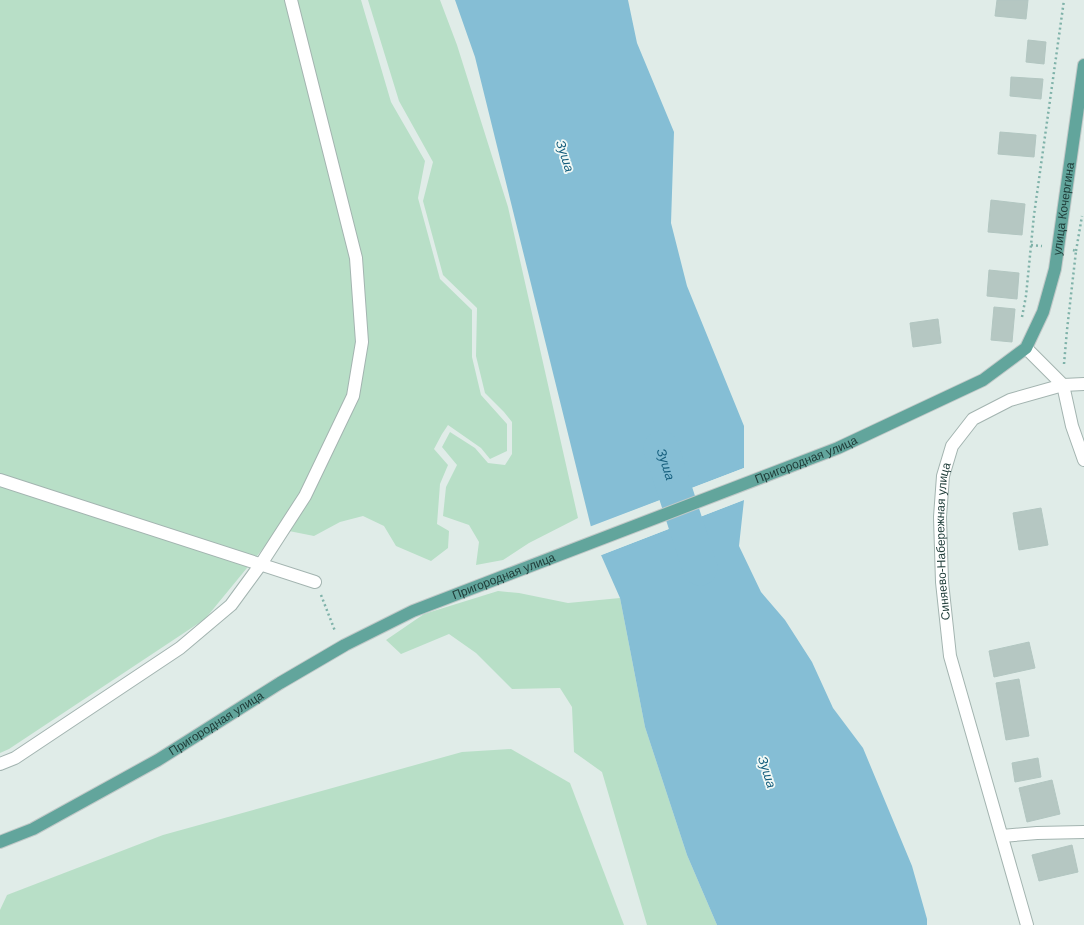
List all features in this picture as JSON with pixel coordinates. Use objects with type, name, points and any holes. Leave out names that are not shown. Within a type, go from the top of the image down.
[{"type":"main road","name":"улица Кочергина","points":[[1026,348],[1043,312],[1055,269],[1084,65]]},
{"type":"main road","name":"Пригородная улица","points":[[0,842],[33,829],[158,760],[345,644],[413,611],[838,448],[983,380],[1026,348]]},
{"type":"street","points":[[0,764],[15,758],[180,648],[232,605],[261,564],[305,496],[353,396],[362,342],[356,258],[291,0]]},
{"type":"street","points":[[1026,348],[1063,386],[1072,426],[1084,460]]},
{"type":"street","name":"Синяево-Набережная улица","points":[[1027,925],[950,656],[942,582],[940,517],[943,476],[952,446],[973,419],[1010,400],[1063,386],[1084,384]]},
{"type":"street","points":[[0,480],[315,582]]},
{"type":"street","points":[[1002,836],[1037,833],[1084,832]]},
{"type":"path","points":[[1021,318],[1026,296],[1034,215],[1064,0]]},
{"type":"path","points":[[1063,386],[1067,330],[1076,251],[1082,216]]},
{"type":"path","points":[[1031,245],[1076,251]]},
{"type":"path","points":[[315,582],[335,631]]},
{"type":"green space","points":[[0,0],[361,0],[391,102],[425,161],[418,198],[440,279],[472,310],[472,357],[481,395],[507,424],[507,451],[490,459],[481,448],[448,425],[434,449],[448,465],[440,484],[437,524],[449,531],[448,548],[431,561],[396,546],[384,526],[363,516],[340,522],[314,536],[279,529],[205,619],[9,749],[0,753]]},
{"type":"green space","points":[[368,0],[440,0],[457,45],[508,207],[578,518],[529,543],[503,560],[476,565],[479,542],[469,525],[443,516],[446,487],[457,465],[442,447],[450,432],[475,448],[488,463],[505,465],[512,454],[512,422],[485,393],[476,356],[477,308],[443,275],[423,201],[433,162],[399,101]]},
{"type":"green space","points":[[498,591],[519,593],[568,603],[620,598],[645,727],[687,855],[717,925],[647,925],[602,772],[574,752],[572,707],[560,688],[512,689],[476,653],[449,634],[401,654],[386,640],[424,614]]},
{"type":"green space","points":[[511,749],[570,783],[624,925],[0,925],[0,910],[7,895],[163,835],[462,752]]},
{"type":"water","points":[[455,0],[628,0],[637,43],[674,132],[671,223],[687,286],[744,426],[744,468],[591,527],[475,57]]},
{"type":"water","points":[[744,500],[739,546],[761,592],[785,620],[812,662],[833,708],[863,748],[912,866],[927,919],[927,925],[717,925],[687,855],[645,727],[620,598],[601,555]]},
{"type":"pier","points":[[746,468],[745,470],[592,529],[589,527]]},
{"type":"pier","points":[[744,498],[746,499],[599,556],[600,553]]},
{"type":"building","points":[[997,0],[1028,0],[1026,19],[995,16]]},
{"type":"building","points":[[1028,40],[1046,42],[1044,64],[1026,62]]},
{"type":"building","points":[[1011,77],[1043,79],[1041,99],[1010,96]]},
{"type":"building","points":[[1000,132],[1036,135],[1034,157],[998,154]]},
{"type":"building","points":[[991,200],[1025,204],[1022,235],[988,232]]},
{"type":"building","points":[[989,270],[1019,273],[1017,299],[987,296]]},
{"type":"building","points":[[994,307],[1015,309],[1012,342],[991,340]]},
{"type":"building","points":[[938,319],[941,343],[913,347],[910,323]]},
{"type":"building","points":[[1041,508],[1048,545],[1019,550],[1013,513]]},
{"type":"building","points":[[1029,642],[1035,668],[994,677],[989,651]]},
{"type":"building","points":[[1019,679],[1029,736],[1006,740],[996,683]]},
{"type":"building","points":[[1038,758],[1041,777],[1015,782],[1012,763]]},
{"type":"building","points":[[1052,780],[1060,814],[1027,822],[1019,788]]},
{"type":"building","points":[[1072,845],[1078,872],[1039,881],[1032,855]]},
{"type":"waterway","name":"Зуша","points":[[661,448],[700,568]]}]
